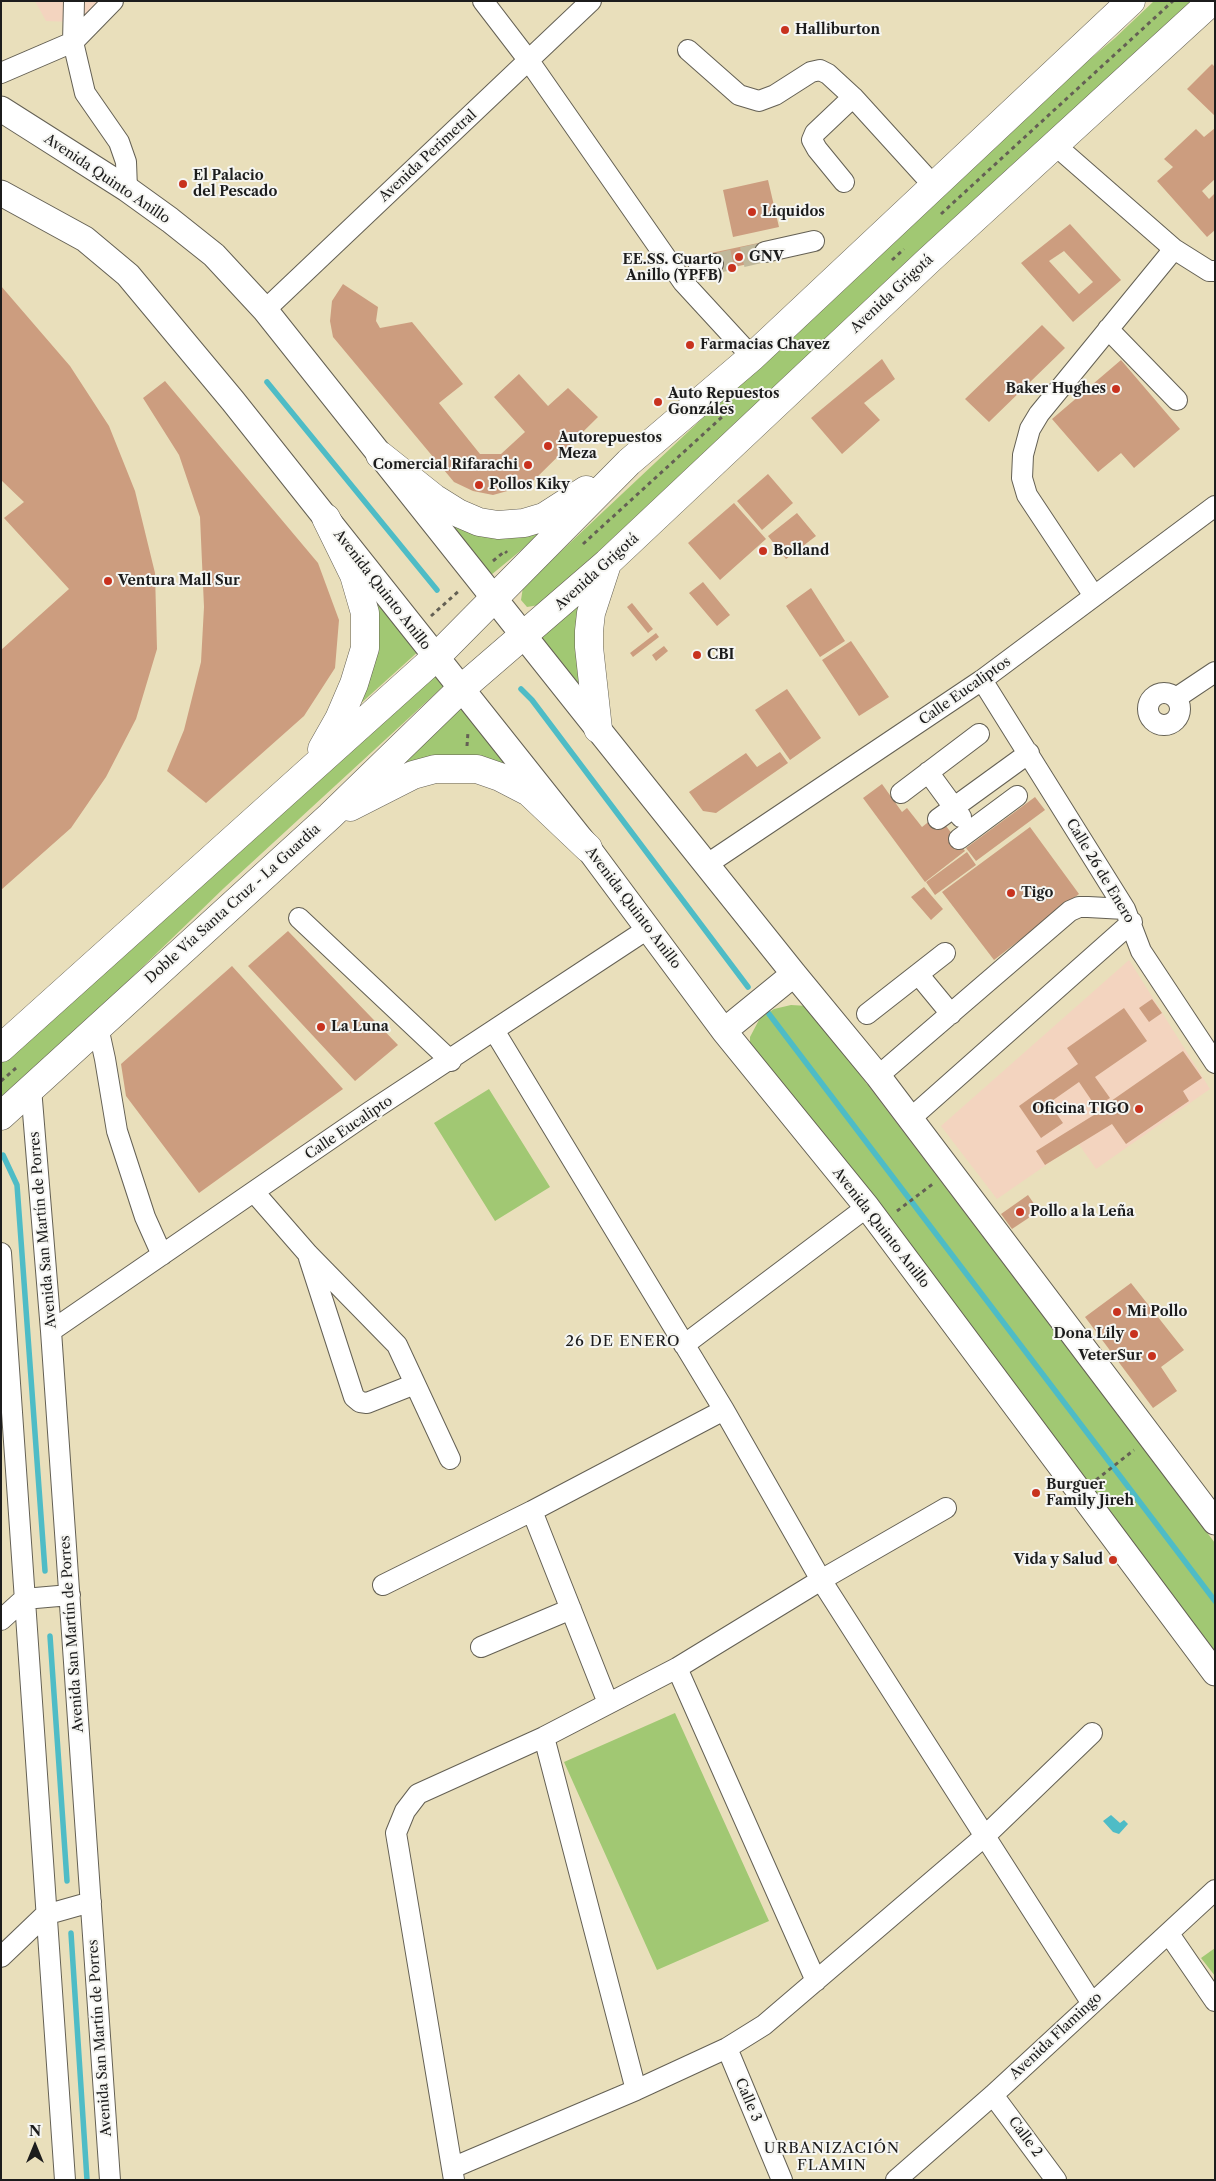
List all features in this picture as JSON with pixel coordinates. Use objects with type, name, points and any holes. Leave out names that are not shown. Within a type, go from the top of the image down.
[{"type":"highway","points":[[1,1048],[436,657],[629,462],[752,357],[1131,1]]},
{"type":"highway","name":"Avenida Grigotá","points":[[462,689],[607,564],[929,260],[1212,1]]},
{"type":"highway","points":[[380,454],[434,498],[458,513],[479,522],[498,525],[524,523],[544,517],[629,462]]},
{"type":"highway","points":[[311,769],[339,719],[354,684],[365,648],[365,614],[354,574],[326,518]]},
{"type":"highway","points":[[598,729],[588,647],[588,631],[591,613],[607,564]]},
{"type":"highway","name":"Doble Vía Santa Cruz - La Guardia","points":[[1,1116],[330,816],[462,689]]},
{"type":"highway","points":[[330,816],[413,775],[435,769],[477,769],[500,776],[529,792],[588,848]]},
{"type":"main road","name":"Avenida Quinto Anillo","points":[[1,109],[127,189],[214,255],[265,310],[598,729],[911,1118],[1215,1522]]},
{"type":"main road","name":"Avenida Quinto Anillo","points":[[1,193],[85,239],[128,275],[233,401],[588,848],[724,1031],[867,1207],[1215,1673]]},
{"type":"main road","points":[[724,1031],[794,974]]},
{"type":"street","points":[[74,1],[73,42],[85,93],[124,152],[127,189]]},
{"type":"street","points":[[1,73],[73,42],[113,1]]},
{"type":"street","points":[[483,1],[529,61],[683,282],[752,357]]},
{"type":"street","name":"Avenida Perimetral","points":[[265,310],[591,1]]},
{"type":"street","points":[[688,50],[739,94],[759,101],[775,94],[811,72],[820,70],[828,74],[853,97],[933,185]]},
{"type":"street","points":[[844,182],[812,140],[815,133],[853,97]]},
{"type":"street","points":[[1055,145],[1174,249],[1209,271],[1215,271]]},
{"type":"street","points":[[765,252],[814,242]]},
{"type":"street","points":[[1094,596],[1027,495],[1022,478],[1023,455],[1030,429],[1039,414],[1174,249]]},
{"type":"street","points":[[1108,329],[1176,400]]},
{"type":"street","name":"Calle Eucaliptos","points":[[706,864],[982,680],[1215,506]]},
{"type":"street","points":[[1176,698],[1215,672]]},
{"type":"street","name":"Calle 26 de Enero","points":[[982,680],[1128,916],[1141,951],[1215,1063]]},
{"type":"street","points":[[901,793],[979,734]]},
{"type":"street","points":[[938,819],[1028,753]]},
{"type":"street","points":[[928,772],[954,808],[965,834],[1017,796]]},
{"type":"street","points":[[878,1076],[1070,911],[1079,907],[1088,907],[1128,916]]},
{"type":"street","points":[[911,1118],[1128,916]]},
{"type":"street","points":[[299,918],[450,1060]]},
{"type":"street","name":"Calle Eucalipto","points":[[51,1331],[371,1112],[649,928]]},
{"type":"street","points":[[867,1014],[945,953]]},
{"type":"street","points":[[918,974],[951,1014]]},
{"type":"street","points":[[98,1027],[117,1131],[145,1217],[162,1255]]},
{"type":"street","points":[[494,1032],[724,1410],[821,1580],[1091,2002]]},
{"type":"street","name":"Avenida San Martín de Porres","points":[[32,1088],[70,1595],[110,2180]]},
{"type":"street","points":[[254,1192],[308,1254],[398,1346],[450,1459]]},
{"type":"street","points":[[684,1346],[867,1207]]},
{"type":"street","points":[[1,1253],[45,1915],[65,2180]]},
{"type":"street","points":[[308,1254],[354,1397],[360,1402],[368,1403],[415,1384]]},
{"type":"street","points":[[383,1585],[532,1511],[724,1410]]},
{"type":"street","points":[[946,1508],[821,1580],[677,1668],[544,1737],[418,1794],[405,1811],[396,1833],[453,2174],[726,2048],[764,2025],[985,1836],[1092,1733]]},
{"type":"street","points":[[532,1511],[608,1703]]},
{"type":"street","points":[[1,1620],[24,1599],[70,1595]]},
{"type":"street","points":[[481,1647],[571,1609]]},
{"type":"street","points":[[677,1668],[816,1982]]},
{"type":"street","points":[[544,1737],[636,2090]]},
{"type":"street","name":"Avenida Flamingo","points":[[896,2180],[993,2095],[1091,2002],[1169,1934],[1215,1890]]},
{"type":"street","points":[[1,1957],[45,1915],[91,1902]]},
{"type":"street","points":[[1169,1934],[1215,2001]]},
{"type":"street","name":"Calle 3","points":[[726,2048],[782,2180]]},
{"type":"street","name":"Calle 2","points":[[993,2095],[1056,2180]]},
{"type":"path","points":[[466,769],[468,731]]},
{"type":"path","points":[[896,1212],[922,1192]]},
{"type":"path","points":[[1100,1476],[1126,1456]]},
{"type":"shaded area","points":[[35,1],[106,1],[93,15],[72,22],[46,21]]},
{"type":"shaded area","points":[[1129,960],[1210,1089],[1096,1169],[1078,1143],[997,1199],[941,1126]]},
{"type":"green space","points":[[1154,1],[1191,1],[1077,111],[825,339],[545,602],[527,607],[521,600],[523,587],[1038,103],[1115,38]]},
{"type":"green space","points":[[576,505],[491,575],[434,507],[452,518]]},
{"type":"green space","points":[[362,578],[421,649],[349,714]]},
{"type":"green space","points":[[596,589],[582,689],[535,642]]},
{"type":"green space","points":[[438,668],[448,682],[224,888],[95,1013],[1,1100],[1,1059]]},
{"type":"green space","points":[[464,703],[542,797],[515,778],[381,779]]},
{"type":"green space","points":[[791,1005],[808,1006],[1215,1543],[1215,1658],[750,1046],[750,1037],[760,1018],[774,1009]]},
{"type":"green space","points":[[489,1089],[550,1187],[495,1221],[434,1123]]},
{"type":"green space","points":[[675,1713],[769,1921],[657,1970],[564,1762]]},
{"type":"green space","points":[[1215,1948],[1215,1976],[1201,1958]]},
{"type":"water","points":[[1111,1815],[1120,1823],[1124,1820],[1128,1824],[1119,1834],[1113,1832],[1103,1821]]},
{"type":"building","points":[[1212,64],[1215,67],[1215,116],[1187,89]]},
{"type":"building","points":[[1215,128],[1215,179],[1202,191],[1209,199],[1215,193],[1215,230],[1207,237],[1157,181],[1173,167],[1164,159],[1196,129],[1204,137]]},
{"type":"building","name":"Liquidos","points":[[768,180],[779,227],[733,237],[723,190]]},
{"type":"building","points":[[1070,224],[1121,280],[1073,322],[1021,263]],"holes":[[[1064,251],[1093,282],[1079,294],[1049,261]]]},
{"type":"building","name":"GNV","points":[[763,242],[767,260],[715,271],[711,253]]},
{"type":"building","points":[[343,284],[378,307],[376,321],[380,328],[412,322],[463,384],[439,403],[480,454],[501,454],[525,432],[494,397],[519,374],[548,406],[568,388],[598,417],[529,485],[493,495],[473,491],[454,482],[333,337],[330,321],[332,301]]},
{"type":"building","name":"Ventura Mall Sur","points":[[1,286],[70,366],[109,426],[135,491],[155,573],[157,649],[136,719],[106,777],[71,828],[1,890],[1,650],[69,589],[4,518],[24,502],[1,480]]},
{"type":"building","points":[[1042,325],[1065,348],[989,422],[965,399]]},
{"type":"building","points":[[882,359],[895,379],[864,403],[880,420],[842,454],[811,418]]},
{"type":"building","name":"Baker Hughes","points":[[1121,360],[1180,429],[1134,468],[1121,453],[1098,472],[1052,419]]},
{"type":"building","name":"Ventura Mall Sur","points":[[165,381],[318,563],[339,620],[335,668],[304,716],[206,803],[167,771],[184,730],[201,662],[204,607],[200,517],[179,455],[143,398]]},
{"type":"building","points":[[768,474],[793,503],[762,530],[737,501]]},
{"type":"building","points":[[734,503],[766,539],[720,580],[688,543]]},
{"type":"building","points":[[797,513],[816,536],[786,559],[768,536]]},
{"type":"building","points":[[703,582],[730,615],[717,626],[689,593]]},
{"type":"building","points":[[811,588],[845,641],[820,657],[786,606]]},
{"type":"building","points":[[632,603],[653,629],[648,633],[627,607]]},
{"type":"building","points":[[656,633],[659,637],[633,657],[630,653]]},
{"type":"building","points":[[851,641],[889,697],[859,716],[822,660]]},
{"type":"building","points":[[664,646],[668,651],[656,661],[652,655]]},
{"type":"building","points":[[787,689],[821,738],[790,760],[755,710]]},
{"type":"building","points":[[780,752],[788,763],[716,813],[703,811],[689,792],[746,753],[757,767]]},
{"type":"building","points":[[882,784],[902,812],[907,808],[922,827],[931,820],[943,822],[965,851],[925,882],[863,798]]},
{"type":"building","points":[[1035,797],[1045,810],[976,861],[966,848]]},
{"type":"building","name":"Tigo","points":[[1030,827],[1079,894],[994,960],[942,892]]},
{"type":"building","points":[[967,852],[976,865],[935,895],[926,882]]},
{"type":"building","points":[[924,887],[943,909],[931,920],[911,897]]},
{"type":"building","name":"La Luna","points":[[288,931],[398,1045],[355,1081],[248,966]]},
{"type":"building","points":[[232,966],[343,1089],[199,1193],[126,1096],[121,1064]]},
{"type":"building","points":[[1152,999],[1162,1013],[1149,1022],[1139,1008]]},
{"type":"building","name":"Oficina TIGO","points":[[1124,1008],[1147,1041],[1095,1077],[1110,1098],[1096,1107],[1079,1082],[1049,1103],[1063,1123],[1041,1138],[1019,1106],[1078,1064],[1067,1048]]},
{"type":"building","name":"Oficina TIGO","points":[[1183,1051],[1202,1078],[1183,1091],[1189,1101],[1126,1144],[1112,1124],[1045,1165],[1036,1151],[1102,1110],[1101,1108]]},
{"type":"building","name":"Pollo a la Leña","points":[[1028,1195],[1039,1211],[1012,1229],[1001,1214]]},
{"type":"building","points":[[1131,1283],[1184,1350],[1161,1367],[1177,1391],[1153,1408],[1085,1317]]},
{"type":"waterway","points":[[267,382],[437,590]]},
{"type":"waterway","points":[[521,689],[532,700],[748,987]]},
{"type":"waterway","points":[[769,1014],[1215,1601]]},
{"type":"waterway","points":[[3,1155],[17,1185],[45,1571]]},
{"type":"waterway","points":[[50,1636],[67,1881]]},
{"type":"waterway","points":[[71,1933],[87,2180]]},
{"type":"tunnel","points":[[713,264],[765,252]]},
{"type":"place","name":"Halliburton","points":[[785,30]]},
{"type":"place","name":"El Palacio del Pescado","points":[[183,184]]},
{"type":"place","name":"Liquidos","points":[[752,212]]},
{"type":"place","name":"GNV","points":[[739,257]]},
{"type":"place","name":"EE.SS. Cuarto Anillo (YPFB)","points":[[732,268]]},
{"type":"place","name":"Farmacias Chavez","points":[[690,345]]},
{"type":"place","name":"Baker Hughes","points":[[1116,389]]},
{"type":"place","name":"Auto Repuestos Gonzáles","points":[[658,402]]},
{"type":"place","name":"Autorepuestos Meza","points":[[548,446]]},
{"type":"place","name":"Comercial Rifarachi","points":[[528,465]]},
{"type":"place","name":"Pollos Kiky","points":[[479,485]]},
{"type":"place","name":"Bolland","points":[[763,551]]},
{"type":"place","name":"Ventura Mall Sur","points":[[108,581]]},
{"type":"place","name":"CBI","points":[[697,655]]},
{"type":"place","name":"Tigo","points":[[1011,893]]},
{"type":"place","name":"La Luna","points":[[321,1027]]},
{"type":"place","name":"Oficina TIGO","points":[[1139,1109]]},
{"type":"place","name":"Pollo a la Leña","points":[[1020,1212]]},
{"type":"place","name":"Mi Pollo","points":[[1117,1312]]},
{"type":"place","name":"Dona Lily","points":[[1134,1334]]},
{"type":"place","name":"VeterSur","points":[[1152,1356]]},
{"type":"place","name":"Burguer Family Jireh","points":[[1036,1493]]},
{"type":"place","name":"Vida y Salud","points":[[1113,1560]]},
{"type":"district","name":"26 DE ENERO","points":[[623,1342]]},
{"type":"district","name":"URBANIZACIÓN FLAMIN","points":[[832,2158]]}]
